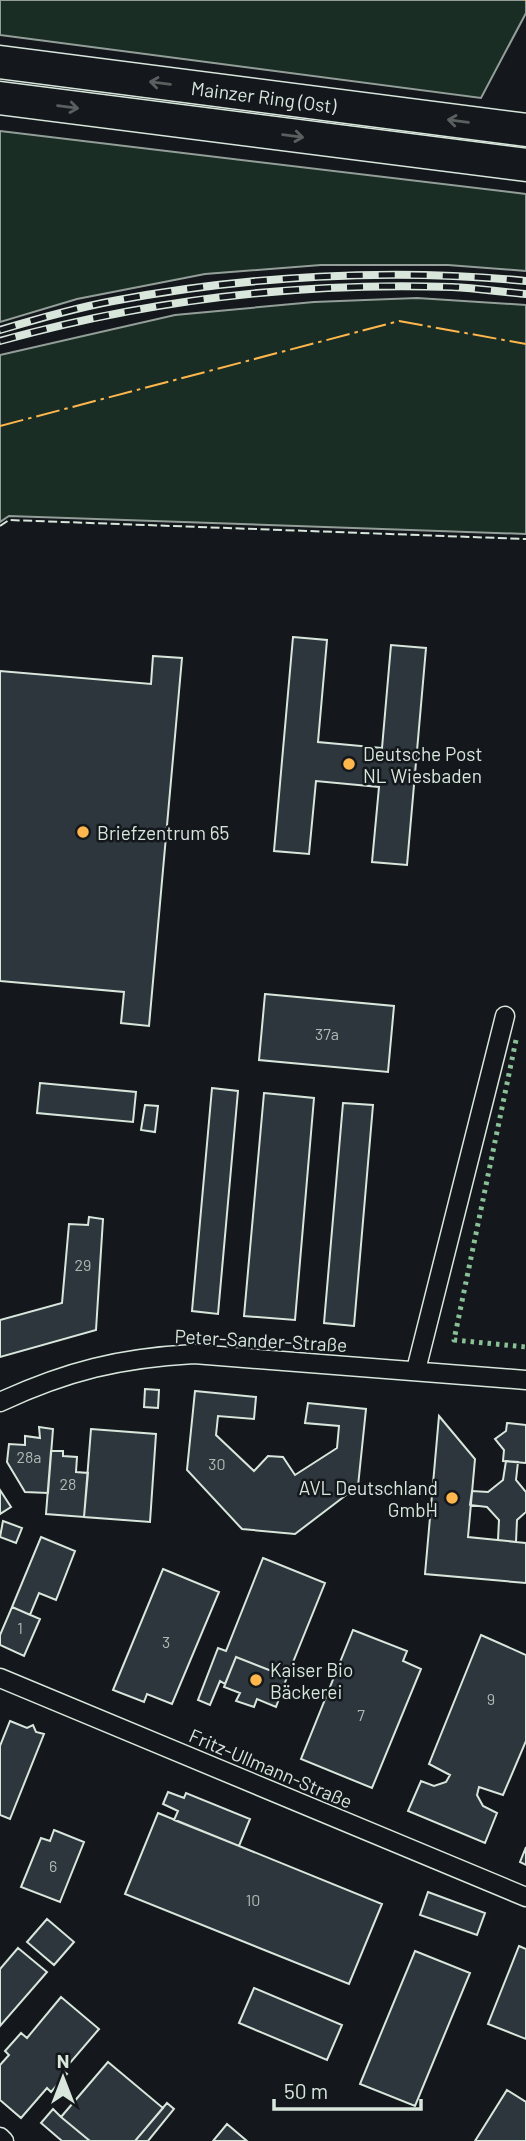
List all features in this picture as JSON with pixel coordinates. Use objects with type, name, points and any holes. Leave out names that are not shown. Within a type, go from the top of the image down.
[{"type":"highway","name":"Mainzer Ring (Ost)","points":[[0,62],[526,130]]},
{"type":"highway","name":"Mainzer Ring (Ost)","points":[[0,99],[526,165]]},
{"type":"street","points":[[416,1370],[505,1016]]},
{"type":"street","name":"Peter-Sander-Straße","points":[[0,1402],[79,1370],[147,1357],[194,1354],[526,1380]]},
{"type":"street","name":"Fritz-Ullmann-Straße","points":[[0,1678],[526,1897]]},
{"type":"street","points":[[0,2137],[5,2141]]},
{"type":"green space","points":[[0,0],[526,0],[526,13],[481,98],[0,35]]},
{"type":"green space","points":[[0,131],[526,194],[526,271],[448,265],[321,265],[205,274],[77,299],[0,322]]},
{"type":"green space","points":[[417,298],[526,305],[526,534],[9,516],[0,522],[0,355],[175,315],[314,302]]},
{"type":"building","name":"Deutsche Post NL Wiesbaden","points":[[293,637],[327,640],[318,742],[382,748],[391,645],[426,648],[407,865],[372,862],[379,787],[316,781],[309,854],[274,851]]},
{"type":"building","name":"Briefzentrum 65","points":[[153,656],[182,658],[149,1026],[121,1023],[124,992],[0,981],[0,671],[151,684]]},
{"type":"building","points":[[265,994],[394,1006],[388,1072],[259,1060]]},
{"type":"building","points":[[40,1083],[136,1092],[133,1122],[37,1113]]},
{"type":"building","points":[[212,1088],[238,1091],[218,1314],[192,1311]]},
{"type":"building","points":[[264,1093],[314,1098],[295,1320],[244,1316]]},
{"type":"building","points":[[343,1103],[373,1105],[354,1326],[324,1323]]},
{"type":"building","points":[[145,1105],[158,1106],[155,1132],[141,1130]]},
{"type":"building","points":[[89,1217],[103,1219],[96,1330],[0,1357],[0,1320],[62,1303],[69,1224],[88,1225]]},
{"type":"building","points":[[145,1389],[159,1390],[158,1408],[144,1407]]},
{"type":"building","points":[[195,1391],[256,1397],[254,1419],[218,1416],[216,1435],[254,1471],[268,1456],[283,1457],[295,1475],[337,1448],[339,1426],[305,1423],[308,1403],[366,1409],[358,1486],[295,1534],[242,1529],[187,1470]]},
{"type":"building","name":"AVL Deutschland GmbH","points":[[439,1416],[475,1459],[468,1537],[526,1543],[526,1583],[425,1574]]},
{"type":"building","points":[[507,1423],[526,1425],[526,1463],[503,1461],[504,1450],[495,1439],[506,1431]]},
{"type":"building","points":[[39,1427],[53,1429],[48,1493],[25,1492],[7,1462],[9,1444],[25,1445],[25,1436],[40,1438]]},
{"type":"building","points":[[91,1429],[156,1434],[150,1522],[84,1517]]},
{"type":"building","points":[[51,1451],[63,1451],[63,1456],[77,1457],[76,1472],[88,1473],[84,1517],[46,1514]]},
{"type":"building","points":[[506,1461],[518,1462],[516,1480],[526,1492],[526,1512],[517,1520],[516,1542],[498,1540],[499,1520],[487,1507],[470,1505],[472,1491],[488,1492],[503,1480]]},
{"type":"building","points":[[0,1490],[11,1507],[0,1514]]},
{"type":"building","points":[[3,1521],[22,1528],[16,1543],[0,1537]]},
{"type":"building","points":[[41,1537],[75,1551],[56,1600],[39,1593],[30,1615],[12,1607]]},
{"type":"building","points":[[263,1558],[325,1583],[287,1677],[236,1657],[225,1684],[220,1681],[210,1705],[198,1700],[218,1648],[226,1651]]},
{"type":"building","points":[[163,1569],[219,1592],[172,1704],[147,1694],[144,1702],[113,1690]]},
{"type":"building","points":[[12,1607],[40,1619],[24,1656],[0,1645],[0,1635]]},
{"type":"building","points":[[353,1630],[407,1651],[403,1661],[421,1669],[372,1788],[301,1759]]},
{"type":"building","points":[[481,1635],[526,1655],[526,1741],[503,1795],[479,1787],[477,1795],[483,1806],[497,1813],[485,1843],[408,1811],[421,1781],[434,1786],[446,1782],[450,1775],[429,1764]]},
{"type":"building","name":"Kaiser Bio Bäckerei","points":[[236,1657],[287,1677],[276,1707],[257,1699],[254,1707],[236,1701],[240,1693],[224,1687]]},
{"type":"building","points":[[10,1721],[27,1728],[33,1725],[36,1732],[44,1734],[10,1819],[0,1815],[0,1746]]},
{"type":"building","points":[[168,1792],[184,1798],[186,1793],[250,1819],[239,1846],[174,1820],[178,1811],[163,1804]]},
{"type":"building","points":[[158,1813],[382,1904],[349,1984],[125,1894]]},
{"type":"building","points":[[54,1830],[84,1842],[60,1902],[21,1887],[41,1838],[50,1841]]},
{"type":"building","points":[[526,1847],[526,1865],[520,1862]]},
{"type":"building","points":[[428,1892],[485,1913],[477,1935],[420,1915]]},
{"type":"building","points":[[47,1919],[74,1942],[54,1965],[27,1942]]},
{"type":"building","points":[[519,1946],[526,1949],[526,2039],[488,2024]]},
{"type":"building","points":[[18,1948],[47,1972],[0,2026],[0,1969]]},
{"type":"building","points":[[415,1951],[470,1973],[415,2106],[360,2084]]},
{"type":"building","points":[[254,1988],[342,2025],[327,2060],[239,2023]]},
{"type":"building","points":[[61,1997],[99,2029],[63,2071],[67,2074],[51,2092],[47,2088],[21,2118],[0,2100],[0,2065],[9,2055],[5,2051],[21,2033],[27,2038]]},
{"type":"building","points":[[108,2062],[163,2108],[135,2141],[90,2141],[61,2117]]},
{"type":"building","points":[[507,2090],[526,2102],[526,2141],[475,2141]]},
{"type":"building","points":[[167,2103],[174,2109],[148,2141],[135,2141]]},
{"type":"building","points":[[53,2109],[90,2141],[62,2141],[41,2123]]},
{"type":"building","points":[[227,2124],[247,2141],[213,2141]]},
{"type":"railway","points":[[0,330],[113,301],[163,292],[266,280],[424,275],[526,281]]},
{"type":"railway","points":[[0,341],[167,305],[281,291],[395,286],[526,294]]},
{"type":"hedge","points":[[516,1040],[454,1340],[526,1347]]},
{"type":"fence","points":[[0,526],[9,520],[526,539]]},
{"type":"power","points":[[0,426],[399,321],[526,344]]},
{"type":"place","name":"Deutsche Post NL Wiesbaden","points":[[349,764]]},
{"type":"place","name":"Briefzentrum 65","points":[[83,832]]},
{"type":"place","name":"AVL Deutschland GmbH","points":[[452,1498]]},
{"type":"place","name":"Kaiser Bio Bäckerei","points":[[256,1680]]}]
